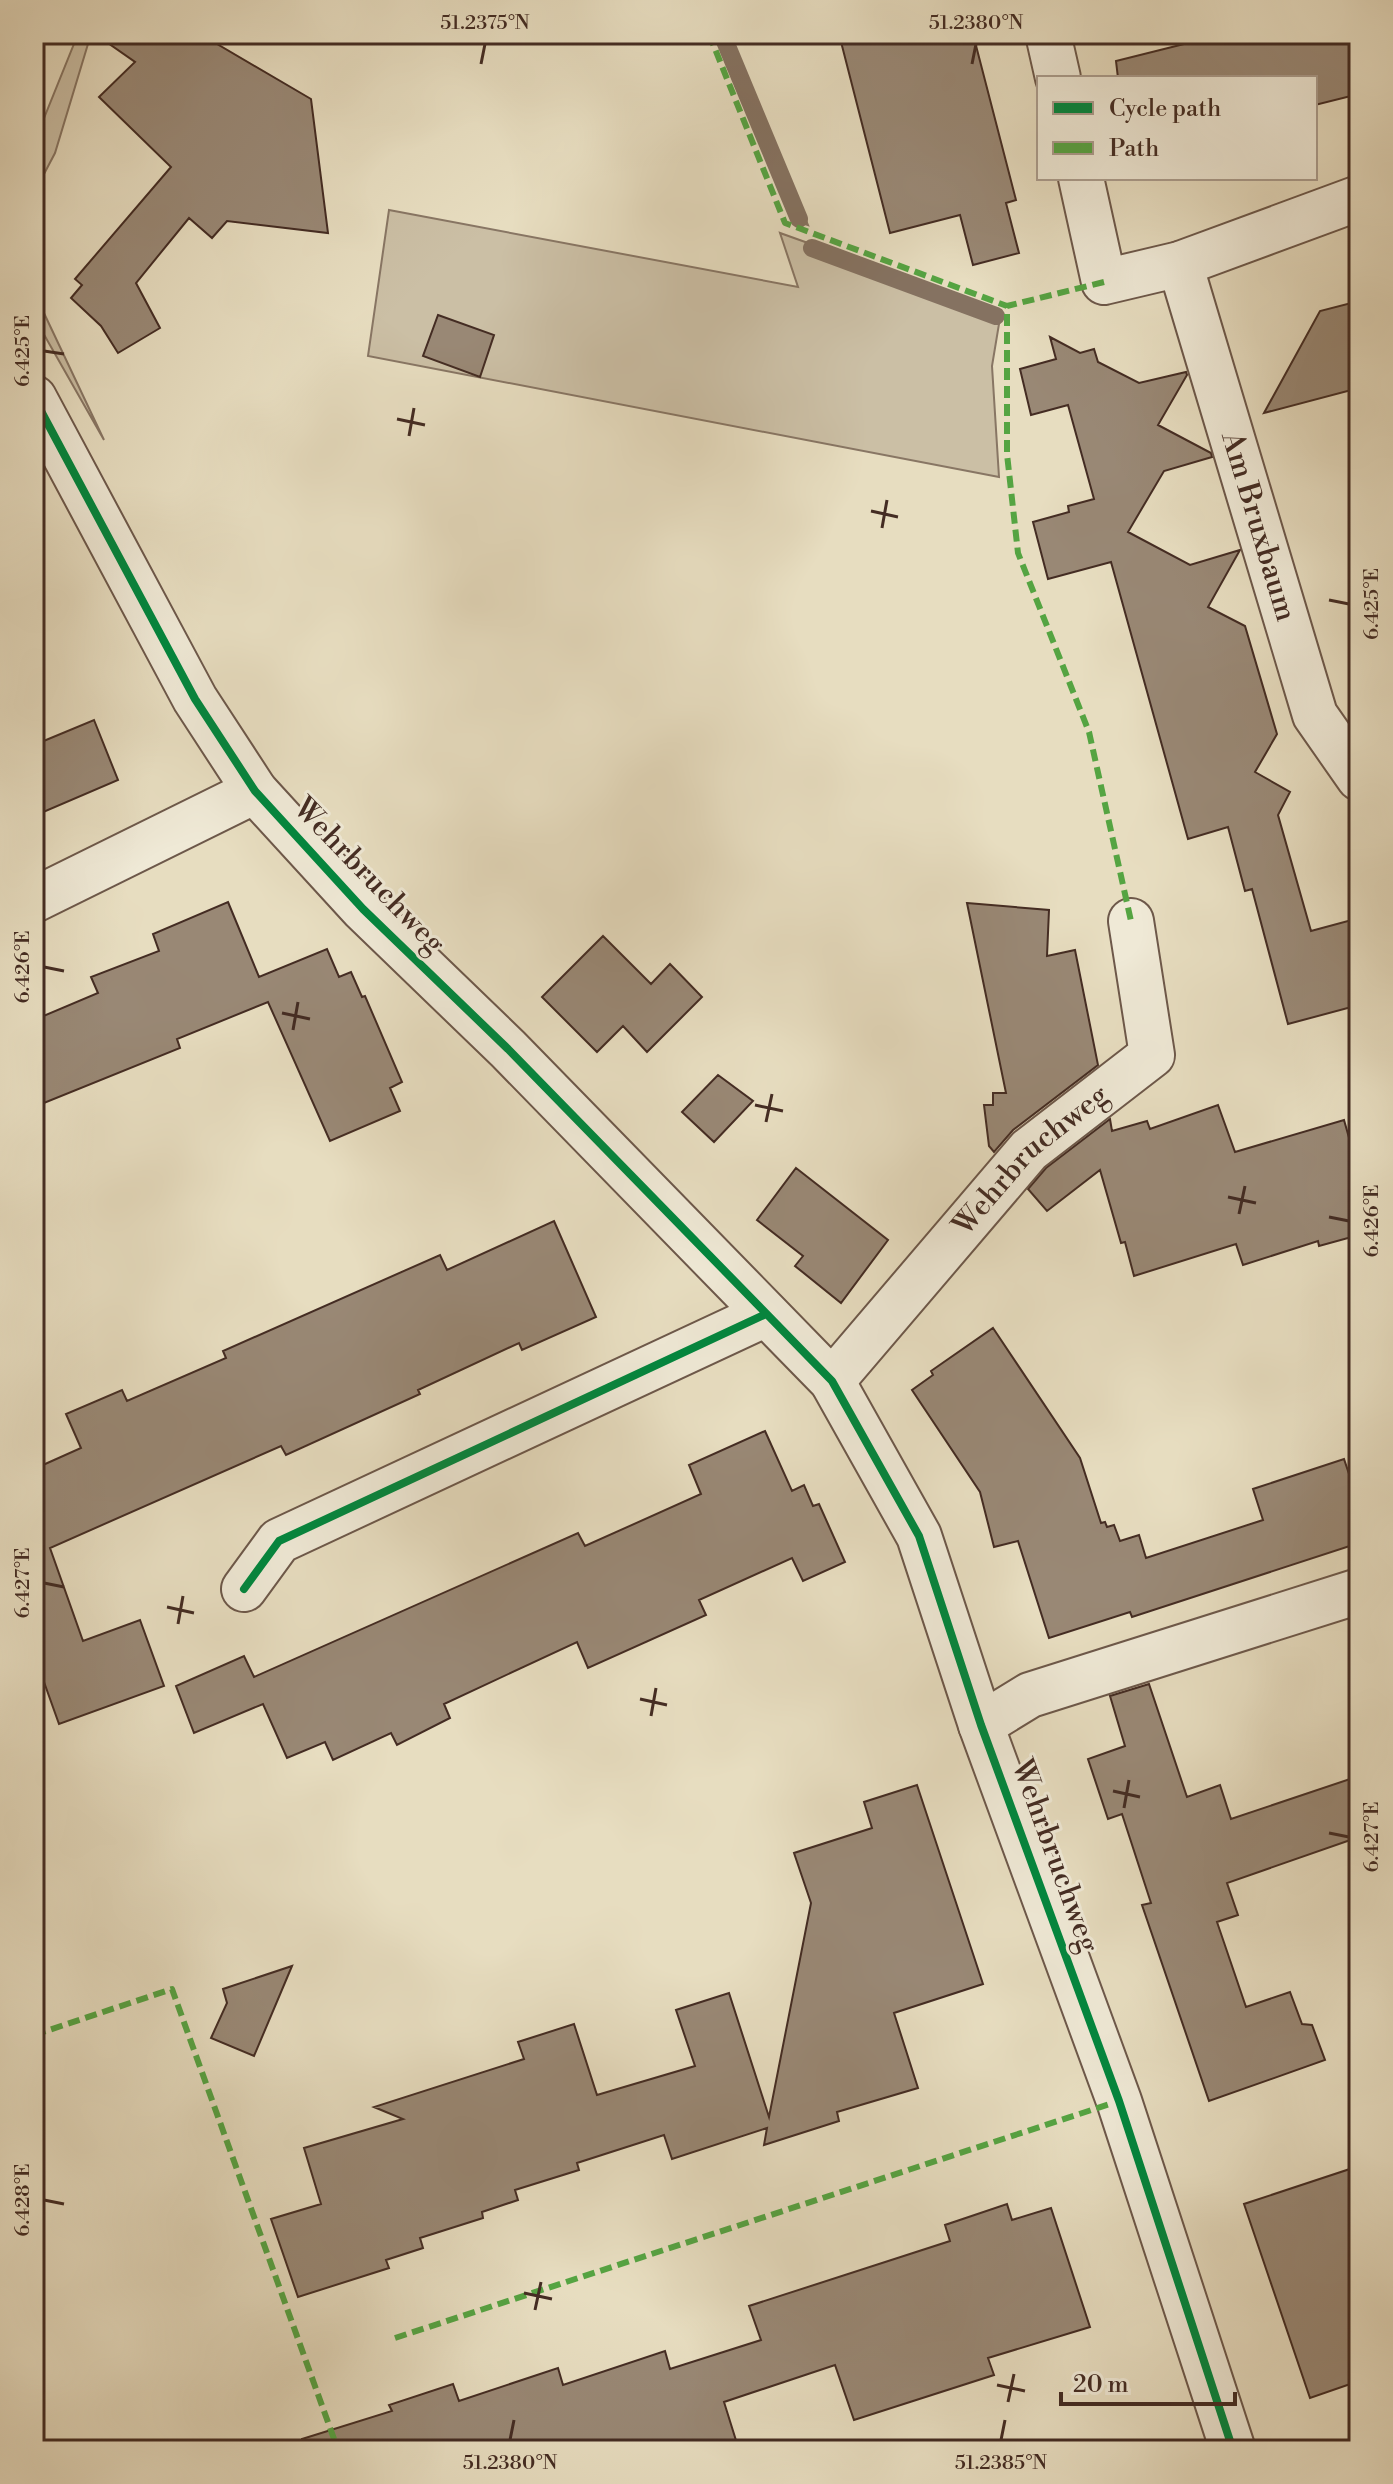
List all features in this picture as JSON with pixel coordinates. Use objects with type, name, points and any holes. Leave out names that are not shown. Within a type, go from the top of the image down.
[{"type":"street","points":[[1048,34],[1058,76]]},
{"type":"street","points":[[1081,180],[1104,282],[1180,264],[1359,198]]},
{"type":"street","name":"Am Bruxbaum","points":[[1180,264],[1315,715],[1359,778]]},
{"type":"street","name":"Wehrbruchweg","points":[[34,398],[195,699],[255,791],[363,909],[508,1049],[832,1381],[919,1536],[981,1725],[1119,2101],[1233,2450]]},
{"type":"street","name":"Wehrbruchweg","points":[[34,900],[255,791]]},
{"type":"street","name":"Wehrbruchweg","points":[[832,1381],[1029,1150],[1152,1055],[1131,921]]},
{"type":"street","points":[[244,1589],[279,1541],[766,1314]]},
{"type":"street","points":[[981,1725],[1030,1695],[1359,1591]]},
{"type":"shaded area","points":[[78,34],[91,34],[55,153],[34,193],[34,143]]},
{"type":"shaded area","points":[[715,34],[729,34],[808,225],[793,220]]},
{"type":"shaded area","points":[[389,210],[798,287],[780,233],[1001,312],[992,366],[999,477],[368,356]]},
{"type":"shaded area","points":[[34,292],[104,440],[34,317]]},
{"type":"building","points":[[95,34],[200,34],[311,99],[328,233],[227,221],[212,238],[189,218],[136,283],[160,328],[118,353],[101,326],[71,298],[82,285],[75,279],[171,167],[99,97],[135,62]]},
{"type":"building","points":[[839,34],[973,34],[1016,200],[1006,203],[1019,253],[973,265],[960,215],[890,233]]},
{"type":"building","points":[[1224,34],[1359,34],[1359,94],[1317,104],[1317,76],[1118,76],[1116,61]]},
{"type":"building","points":[[1359,301],[1359,388],[1264,413],[1320,311]]},
{"type":"building","points":[[438,315],[494,335],[480,377],[423,356]]},
{"type":"building","points":[[1050,337],[1080,353],[1094,349],[1098,362],[1139,383],[1186,372],[1158,425],[1211,453],[1212,457],[1164,471],[1128,532],[1190,565],[1240,550],[1208,607],[1245,626],[1277,734],[1255,772],[1290,792],[1278,815],[1311,931],[1359,918],[1359,1005],[1288,1024],[1252,889],[1245,891],[1228,827],[1188,839],[1111,562],[1048,579],[1033,522],[1069,512],[1068,506],[1094,499],[1068,405],[1031,415],[1020,369],[1056,359]]},
{"type":"building","points":[[94,720],[118,780],[34,816],[34,745]]},
{"type":"building","points":[[228,902],[259,977],[327,949],[339,977],[351,972],[362,997],[365,996],[402,1082],[390,1088],[400,1111],[330,1141],[268,1002],[177,1039],[180,1048],[34,1107],[34,1020],[98,993],[91,977],[159,951],[153,934]]},
{"type":"building","points":[[967,903],[1049,910],[1047,956],[1075,950],[1098,1065],[1013,1130],[994,1152],[989,1146],[984,1105],[993,1105],[993,1093],[1006,1093]]},
{"type":"building","points":[[603,936],[651,984],[670,964],[702,997],[647,1052],[623,1026],[597,1052],[542,997]]},
{"type":"building","points":[[718,1075],[753,1101],[714,1142],[682,1112]]},
{"type":"building","points":[[1218,1105],[1235,1152],[1344,1120],[1359,1173],[1359,1235],[1319,1246],[1318,1241],[1243,1265],[1236,1244],[1134,1276],[1100,1170],[1047,1211],[1028,1189],[1046,1168],[1110,1119],[1112,1131],[1147,1121],[1150,1129]]},
{"type":"building","points":[[796,1168],[888,1240],[841,1303],[795,1266],[803,1256],[757,1220]]},
{"type":"building","points":[[554,1221],[596,1317],[522,1350],[519,1343],[418,1390],[420,1394],[286,1455],[281,1446],[50,1548],[83,1641],[140,1620],[164,1686],[59,1724],[34,1654],[34,1469],[81,1448],[66,1414],[122,1390],[127,1401],[226,1358],[223,1351],[440,1255],[447,1270]]},
{"type":"building","points":[[993,1328],[1080,1458],[1101,1523],[1105,1522],[1107,1527],[1114,1525],[1120,1541],[1139,1535],[1146,1558],[1263,1520],[1253,1489],[1344,1459],[1359,1504],[1359,1543],[1132,1617],[1130,1612],[1049,1638],[1018,1541],[994,1547],[980,1492],[912,1390],[933,1375],[931,1371]]},
{"type":"building","points":[[765,1431],[792,1491],[804,1485],[813,1506],[819,1504],[845,1562],[803,1581],[792,1558],[699,1600],[706,1615],[588,1668],[577,1642],[444,1704],[450,1718],[397,1745],[391,1733],[333,1760],[325,1742],[287,1758],[263,1704],[194,1733],[176,1686],[244,1656],[254,1677],[578,1533],[585,1546],[701,1494],[689,1465]]},
{"type":"building","points":[[1149,1684],[1187,1797],[1220,1785],[1231,1819],[1359,1776],[1359,1837],[1227,1883],[1238,1915],[1217,1922],[1246,2007],[1290,1992],[1302,2024],[1312,2025],[1325,2060],[1209,2101],[1142,1905],[1151,1903],[1122,1814],[1108,1819],[1088,1759],[1125,1746],[1110,1696]]},
{"type":"building","points":[[917,1785],[983,1984],[894,2013],[918,2088],[837,2112],[839,2121],[764,2145],[767,2128],[672,2159],[664,2135],[577,2163],[579,2170],[515,2190],[518,2200],[482,2212],[483,2218],[420,2238],[423,2248],[386,2260],[389,2268],[298,2297],[271,2219],[321,2204],[304,2148],[403,2119],[374,2107],[524,2059],[518,2042],[574,2024],[597,2095],[695,2066],[676,2010],[729,1993],[769,2117],[811,1903],[794,1853],[872,1828],[864,1802]]},
{"type":"building","points":[[292,1966],[254,2056],[211,2038],[227,2003],[223,1989]]},
{"type":"building","points":[[1359,2166],[1359,2381],[1310,2398],[1244,2204]]},
{"type":"building","points":[[1007,2204],[1012,2220],[1051,2208],[1090,2327],[988,2358],[994,2375],[854,2420],[835,2365],[724,2402],[739,2450],[303,2450],[302,2439],[392,2411],[389,2405],[453,2384],[459,2401],[558,2368],[563,2385],[665,2351],[670,2369],[761,2340],[749,2306],[950,2241],[945,2225]]},
{"type":"waterway","points":[[722,34],[799,219]]},
{"type":"waterway","points":[[812,248],[996,316]]},
{"type":"marked path","points":[[709,34],[785,223],[1007,306]]},
{"type":"marked path","points":[[1104,282],[1007,306],[1007,454],[1018,553],[1089,732],[1131,921]]},
{"type":"marked path","points":[[34,2035],[172,1989],[338,2450]]},
{"type":"marked path","points":[[395,2338],[1119,2101]]},
{"type":"cycle path","points":[[34,398],[195,699],[255,791],[363,909],[508,1049],[832,1381],[919,1536],[981,1725],[1119,2101],[1233,2450]]},
{"type":"cycle path","points":[[244,1589],[279,1541],[766,1314]]}]
